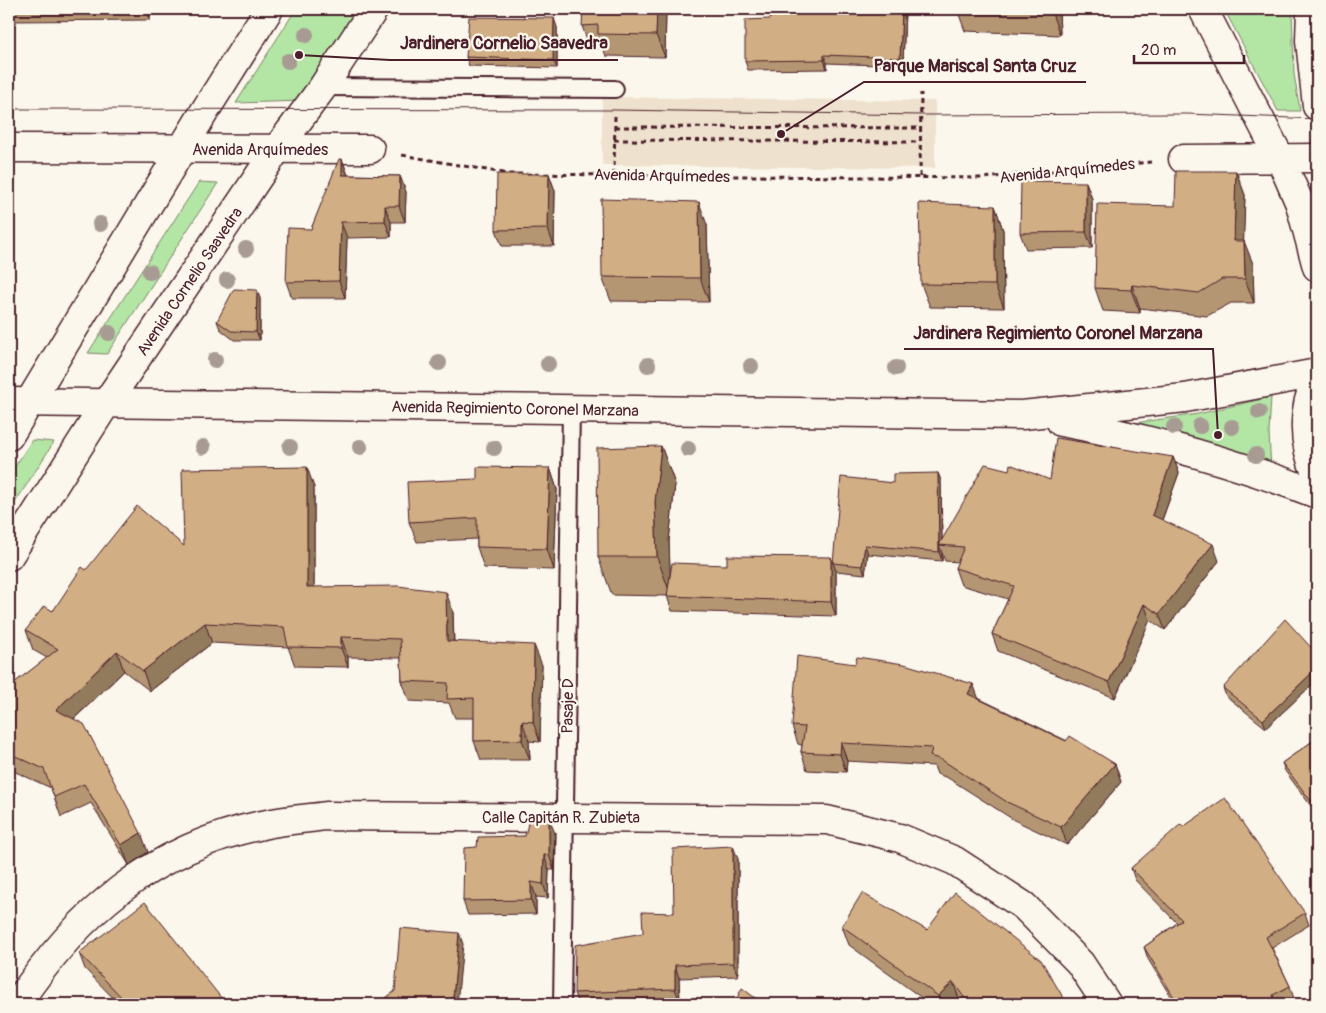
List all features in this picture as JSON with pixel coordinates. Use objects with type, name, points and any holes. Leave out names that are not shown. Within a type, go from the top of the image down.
[{"type":"street","points":[[9,436],[20,402],[183,149],[269,9]]},
{"type":"street","name":"Avenida Cornelio Saavedra","points":[[9,556],[105,405],[277,149],[323,87],[374,9]]},
{"type":"street","points":[[1203,9],[1282,160],[1300,204],[1317,267]]},
{"type":"street","points":[[1311,9],[1310,41],[1317,104]]},
{"type":"street","name":"Avenida Arquímedes","points":[[9,148],[370,149]]},
{"type":"street","points":[[1183,159],[1282,160],[1317,158]]},
{"type":"street","points":[[1317,375],[1311,390],[1305,426],[1306,443],[1317,475]]},
{"type":"street","name":"Avenida Regimiento Coronel Marzana","points":[[20,402],[105,405],[571,408],[1022,415],[1104,409],[1185,398],[1317,375]]},
{"type":"street","name":"Avenida Regimiento Coronel Marzana","points":[[1022,415],[1105,430],[1187,450],[1268,475],[1317,494]]},
{"type":"street","name":"Calle Capitán R. Zubieta","points":[[17,1004],[70,934],[101,904],[143,873],[198,845],[262,825],[326,816],[827,820],[900,838],[955,861],[1024,906],[1080,963],[1107,1004]]},
{"type":"lane","points":[[323,87],[615,89]]},
{"type":"lane","name":"Pasaje D","points":[[562,1004],[571,408]]},
{"type":"path","points":[[920,177],[921,93]]},
{"type":"path","points":[[614,174],[615,110]]},
{"type":"path","points":[[615,127],[920,128]]},
{"type":"path","points":[[614,140],[920,142]]},
{"type":"path","name":"Avenida Arquímedes","points":[[370,149],[509,174],[983,178],[1183,159]]},
{"type":"shaded area","points":[[602,97],[935,101],[935,168],[602,165]]},
{"type":"green space","points":[[296,9],[362,9],[303,101],[236,103]]},
{"type":"green space","points":[[1224,9],[1292,9],[1294,74],[1300,111],[1278,111]]},
{"type":"green space","points":[[199,182],[218,183],[107,354],[88,353]]},
{"type":"green space","points":[[1271,397],[1269,433],[1271,470],[1127,424],[1198,414]]},
{"type":"green space","points":[[32,440],[54,442],[9,512],[9,476]]},
{"type":"building","points":[[583,9],[657,9],[656,35],[598,34],[598,25],[582,26]]},
{"type":"building","points":[[771,9],[902,9],[900,58],[824,55],[824,60],[745,61],[745,20],[770,19]]},
{"type":"building","points":[[998,9],[1051,9],[1051,11]]},
{"type":"building","points":[[469,17],[554,18],[553,60],[466,57]]},
{"type":"building","points":[[339,159],[342,159],[342,175],[400,176],[399,206],[385,206],[385,221],[341,222],[339,281],[286,282],[288,228],[311,229]]},
{"type":"building","points":[[1176,171],[1236,171],[1234,241],[1244,241],[1245,279],[1222,279],[1199,293],[1132,285],[1131,290],[1095,288],[1097,204],[1175,206]]},
{"type":"building","points":[[497,174],[549,174],[548,229],[496,230]]},
{"type":"building","points":[[1021,181],[1086,182],[1086,232],[1020,233]]},
{"type":"building","points":[[601,199],[699,202],[700,278],[602,277]]},
{"type":"building","points":[[919,203],[995,206],[995,285],[921,284]]},
{"type":"building","points":[[234,289],[257,290],[256,332],[231,331],[217,321]]},
{"type":"building","points":[[1056,438],[1173,457],[1152,515],[1213,544],[1159,614],[1144,604],[1109,682],[992,634],[1014,586],[955,568],[964,547],[939,545],[985,464],[1009,470],[1010,464],[1050,480]]},
{"type":"building","points":[[661,446],[655,502],[657,557],[598,557],[597,448]]},
{"type":"building","points":[[307,467],[307,587],[398,586],[446,592],[447,641],[534,645],[533,722],[522,721],[522,740],[474,741],[474,698],[447,699],[448,683],[402,681],[400,639],[341,637],[341,648],[288,647],[284,627],[205,623],[143,671],[117,651],[56,710],[84,724],[141,833],[121,845],[84,784],[54,797],[44,769],[9,753],[9,687],[58,649],[26,630],[44,606],[53,611],[82,567],[86,570],[137,506],[184,546],[182,469]]},
{"type":"building","points":[[477,467],[550,468],[547,549],[477,547],[477,518],[409,522],[407,482],[477,479]]},
{"type":"building","points":[[938,473],[939,552],[865,545],[862,566],[833,563],[841,477],[893,483],[893,474]]},
{"type":"building","points":[[727,556],[831,557],[831,602],[667,596],[672,563],[727,565]]},
{"type":"building","points":[[1285,619],[1317,654],[1317,668],[1263,720],[1223,688]]},
{"type":"building","points":[[797,656],[855,664],[857,657],[904,664],[973,684],[968,694],[1066,741],[1070,736],[1115,764],[1061,827],[1007,802],[942,760],[930,756],[932,748],[841,743],[840,754],[801,752],[805,727],[792,726]]},
{"type":"building","points":[[1317,738],[1317,797],[1311,801],[1282,763]]},
{"type":"building","points":[[1225,798],[1305,913],[1266,937],[1290,986],[1273,995],[1275,1004],[1178,1004],[1144,947],[1182,920],[1131,868],[1181,824],[1183,827]]},
{"type":"building","points":[[529,819],[549,819],[549,855],[544,855],[543,884],[531,882],[531,900],[463,901],[464,848],[477,847],[478,837],[525,836]]},
{"type":"building","points":[[733,846],[733,963],[675,965],[675,989],[574,993],[575,945],[643,933],[642,912],[674,913],[673,849]]},
{"type":"building","points":[[955,892],[1041,960],[1067,1004],[969,1004],[953,982],[938,996],[842,926],[862,893],[927,930]]},
{"type":"building","points":[[145,902],[226,1004],[128,1004],[79,953]]},
{"type":"building","points":[[400,928],[459,933],[453,998],[495,1001],[551,1000],[554,1004],[378,1004],[395,991]]},
{"type":"building","points":[[742,988],[763,1004],[734,1004]]},
{"type":"tram line","points":[[9,109],[615,110],[921,115],[1187,114],[1317,119]]},
{"type":"place","name":"Jardinera Cornelio Saavedra","points":[[299,55]]},
{"type":"place","name":"Parque Mariscal Santa Cruz","points":[[781,134]]},
{"type":"place","name":"Jardinera Regimiento Coronel Marzana","points":[[1218,435]]}]
